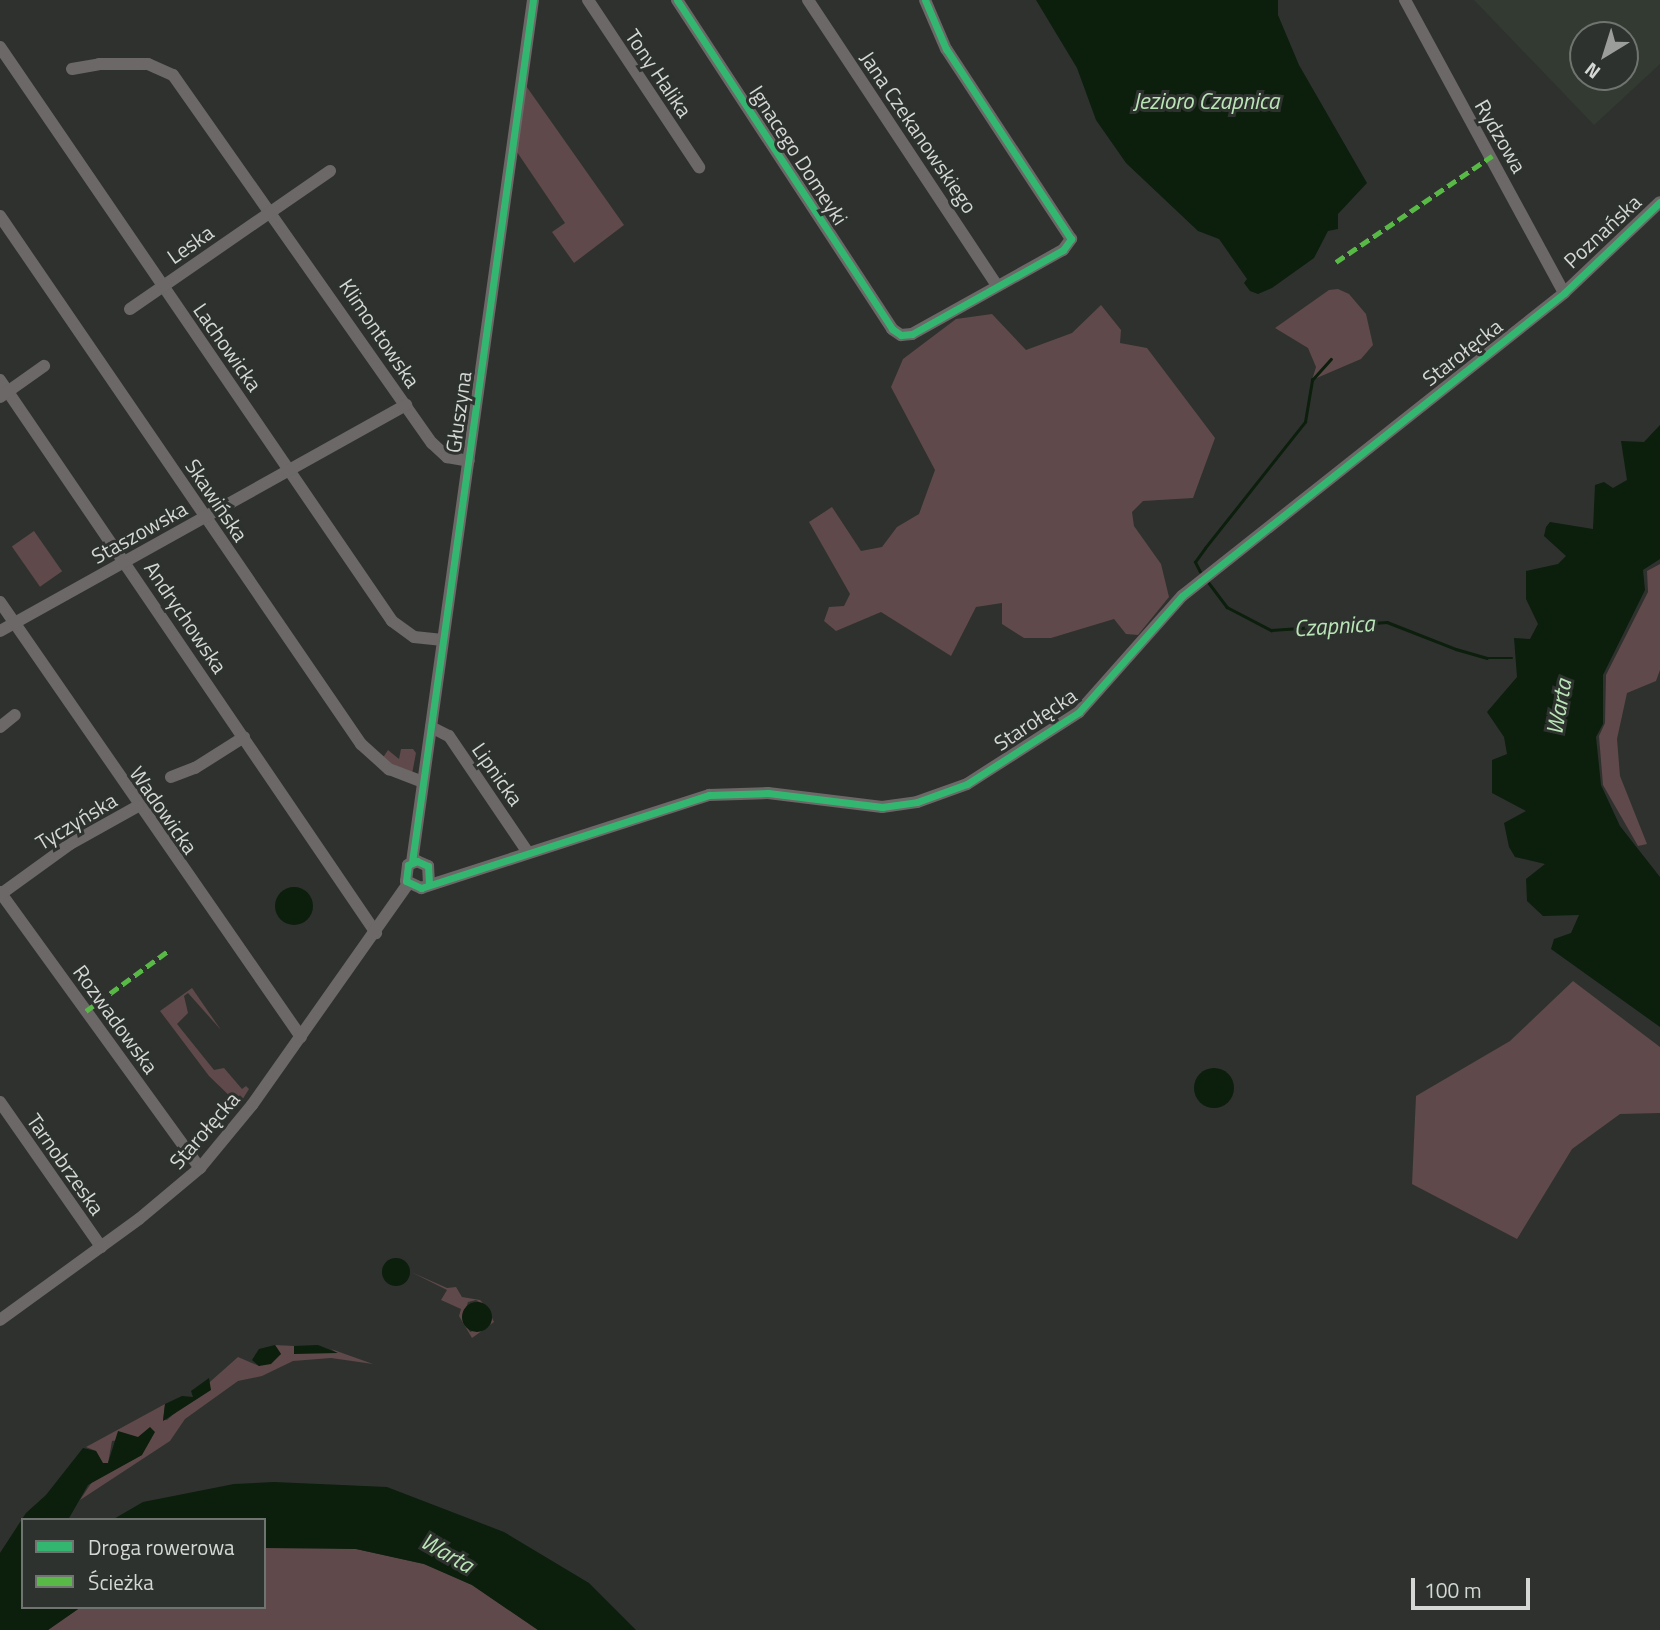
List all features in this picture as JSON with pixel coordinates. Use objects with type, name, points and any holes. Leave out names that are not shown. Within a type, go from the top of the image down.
[{"type":"street","name":"Głuszyna","points":[[421,882],[405,872],[417,862],[417,828],[423,782],[533,0]]},
{"type":"street","name":"Tony Halika","points":[[588,0],[699,167]]},
{"type":"street","name":"Ignacego Domeyki","points":[[677,0],[892,329],[912,334],[997,286]]},
{"type":"street","name":"Jana Czekanowskiego","points":[[808,0],[997,286]]},
{"type":"street","points":[[925,0],[946,48],[1070,236],[1063,250],[997,286]]},
{"type":"street","name":"Rydzowa","points":[[1405,0],[1567,290]]},
{"type":"street","name":"Lachowicka","points":[[0,47],[400,630],[414,637],[443,640]]},
{"type":"street","name":"Klimontowska","points":[[72,69],[99,64],[157,66],[179,81],[442,453],[469,461]]},
{"type":"street","points":[[272,210],[330,171]]},
{"type":"street","name":"Poznańska","points":[[1567,290],[1660,202]]},
{"type":"street","name":"Leska","points":[[130,309],[272,210]]},
{"type":"street","name":"Skawińska","points":[[0,216],[366,751],[389,769],[423,782]]},
{"type":"street","name":"Starołęcka","points":[[0,1320],[101,1247],[201,1168],[389,916],[421,882],[709,795],[768,793],[882,807],[917,802],[967,784],[1079,712],[1182,596],[1567,290]]},
{"type":"street","points":[[4,394],[44,366]]},
{"type":"street","name":"Andrychowska","points":[[0,380],[4,394],[125,562],[376,933]]},
{"type":"street","name":"Staszowska","points":[[0,631],[406,405]]},
{"type":"street","name":"Wadowicka","points":[[0,602],[138,806],[301,1037]]},
{"type":"street","points":[[0,727],[15,715]]},
{"type":"street","name":"Lipnicka","points":[[431,727],[449,736],[527,851]]},
{"type":"street","points":[[171,777],[195,768],[244,737]]},
{"type":"street","name":"Tyczyńska","points":[[1,893],[69,844],[138,806]]},
{"type":"street","points":[[417,862],[421,882]]},
{"type":"street","name":"Rozwadowska","points":[[1,893],[201,1168]]},
{"type":"street","name":"Tarnobrzeska","points":[[0,1102],[101,1247]]},
{"type":"shaded area","points":[[1474,0],[1660,0],[1660,64],[1639,83],[1639,21],[1569,21],[1569,91],[1631,91],[1594,125]]},
{"type":"shaded area","points":[[524,83],[624,225],[574,263],[552,232],[565,223],[517,152]]},
{"type":"shaded area","points":[[1338,289],[1349,294],[1366,314],[1373,345],[1361,359],[1312,380],[1316,367],[1308,348],[1275,328],[1329,290]]},
{"type":"shaded area","points":[[1101,305],[1121,330],[1120,343],[1147,348],[1215,438],[1193,498],[1143,501],[1132,512],[1134,526],[1161,564],[1169,597],[1138,635],[1126,634],[1114,619],[1051,638],[1024,638],[1002,624],[1002,603],[976,607],[951,656],[881,612],[836,631],[824,621],[829,607],[844,606],[850,594],[809,522],[832,507],[861,551],[882,547],[897,527],[919,514],[935,470],[891,387],[903,359],[956,319],[992,314],[1026,350],[1072,333]]},
{"type":"shaded area","points":[[34,531],[62,571],[40,587],[12,546]]},
{"type":"shaded area","points":[[1660,564],[1660,670],[1656,681],[1627,693],[1617,739],[1620,776],[1647,844],[1638,846],[1603,785],[1599,736],[1605,723],[1606,675],[1648,592],[1647,571]]},
{"type":"shaded area","points":[[401,749],[413,749],[416,753],[412,774],[382,759],[388,750],[399,759]]},
{"type":"shaded area","points":[[1573,981],[1660,1047],[1660,1113],[1620,1114],[1572,1149],[1517,1239],[1412,1184],[1416,1096],[1510,1041]]},
{"type":"shaded area","points":[[192,988],[221,1030],[188,993],[184,996],[188,1013],[177,1024],[214,1070],[224,1068],[242,1089],[246,1086],[249,1089],[239,1105],[209,1076],[160,1011]]},
{"type":"shaded area","points":[[411,1272],[447,1288],[456,1287],[462,1297],[480,1300],[487,1307],[476,1300],[468,1302],[463,1318],[470,1332],[490,1325],[472,1338],[459,1316],[461,1309],[441,1300],[447,1290]]},
{"type":"shaded area","points":[[275,1345],[294,1346],[294,1353],[337,1353],[331,1349],[373,1364],[331,1358],[293,1361],[262,1376],[238,1381],[185,1419],[170,1441],[80,1500],[92,1482],[142,1455],[138,1437],[112,1441],[108,1463],[103,1464],[96,1451],[86,1447],[165,1404],[163,1420],[167,1420],[238,1357],[259,1366],[281,1354]]},
{"type":"shaded area","points":[[266,1548],[356,1549],[424,1564],[472,1585],[538,1630],[48,1630],[78,1609],[266,1609]]},
{"type":"water","name":"Jezioro Czapnica","points":[[1036,0],[1278,0],[1278,15],[1299,65],[1367,183],[1338,214],[1338,229],[1328,231],[1314,258],[1272,288],[1258,294],[1250,291],[1244,283],[1247,279],[1219,239],[1198,231],[1126,163],[1096,120],[1077,68]]},
{"type":"water","name":"Warta","points":[[1660,425],[1660,559],[1643,570],[1645,590],[1603,675],[1603,724],[1596,737],[1601,785],[1620,826],[1660,877],[1660,1027],[1551,949],[1554,939],[1571,933],[1579,915],[1543,916],[1527,901],[1526,879],[1545,864],[1515,857],[1509,847],[1504,823],[1526,811],[1492,793],[1492,760],[1507,754],[1504,737],[1487,712],[1517,677],[1514,638],[1530,639],[1538,624],[1526,599],[1526,571],[1558,564],[1566,556],[1544,536],[1546,527],[1550,522],[1593,529],[1595,485],[1604,482],[1613,488],[1627,480],[1621,441],[1644,442]]},
{"type":"water","points":[[294,887],[307,893],[313,906],[307,919],[294,925],[281,919],[275,906],[281,893]]},
{"type":"water","points":[[1214,1068],[1228,1074],[1234,1088],[1228,1102],[1214,1108],[1200,1102],[1194,1088],[1200,1074]]},
{"type":"water","points":[[396,1258],[406,1262],[410,1272],[406,1282],[396,1286],[386,1282],[382,1272],[386,1262]]},
{"type":"water","points":[[477,1302],[488,1306],[492,1317],[488,1328],[477,1332],[466,1328],[462,1317],[466,1306]]},
{"type":"water","points":[[275,1345],[281,1354],[271,1364],[259,1366],[252,1360],[259,1349]]},
{"type":"water","points":[[318,1345],[338,1353],[294,1354],[294,1346]]},
{"type":"water","points":[[209,1378],[211,1390],[163,1421],[165,1404],[182,1396],[193,1397],[191,1391]]},
{"type":"water","points":[[150,1427],[155,1432],[142,1455],[88,1485],[69,1518],[23,1518],[46,1495],[83,1448],[96,1451],[103,1463],[108,1463],[118,1431],[138,1437]]},
{"type":"water","name":"Warta","points":[[274,1482],[387,1487],[504,1532],[589,1583],[636,1630],[538,1630],[472,1585],[424,1564],[356,1549],[266,1548],[266,1518],[115,1518],[143,1502],[234,1484]]},
{"type":"water","points":[[21,1521],[21,1609],[78,1609],[48,1630],[0,1630],[0,1553]]},
{"type":"waterway","name":"Czapnica","points":[[1200,572],[1195,562],[1305,422],[1312,380],[1331,359]]},
{"type":"waterway","name":"Czapnica","points":[[1209,583],[1227,607],[1271,630],[1387,622],[1487,658],[1512,658]]},
{"type":"marked path","points":[[1336,262],[1492,156]]},
{"type":"marked path","points":[[86,1011],[168,951]]},
{"type":"cycle path","points":[[412,862],[533,0]]},
{"type":"cycle path","points":[[677,0],[892,329],[901,335],[912,334],[1063,250],[1071,239],[946,49],[925,0]]},
{"type":"cycle path","points":[[429,884],[428,866],[417,861],[408,865],[406,881],[421,888],[709,795],[768,793],[882,807],[917,802],[967,784],[1079,712],[1182,596],[1564,293],[1660,202]]}]
